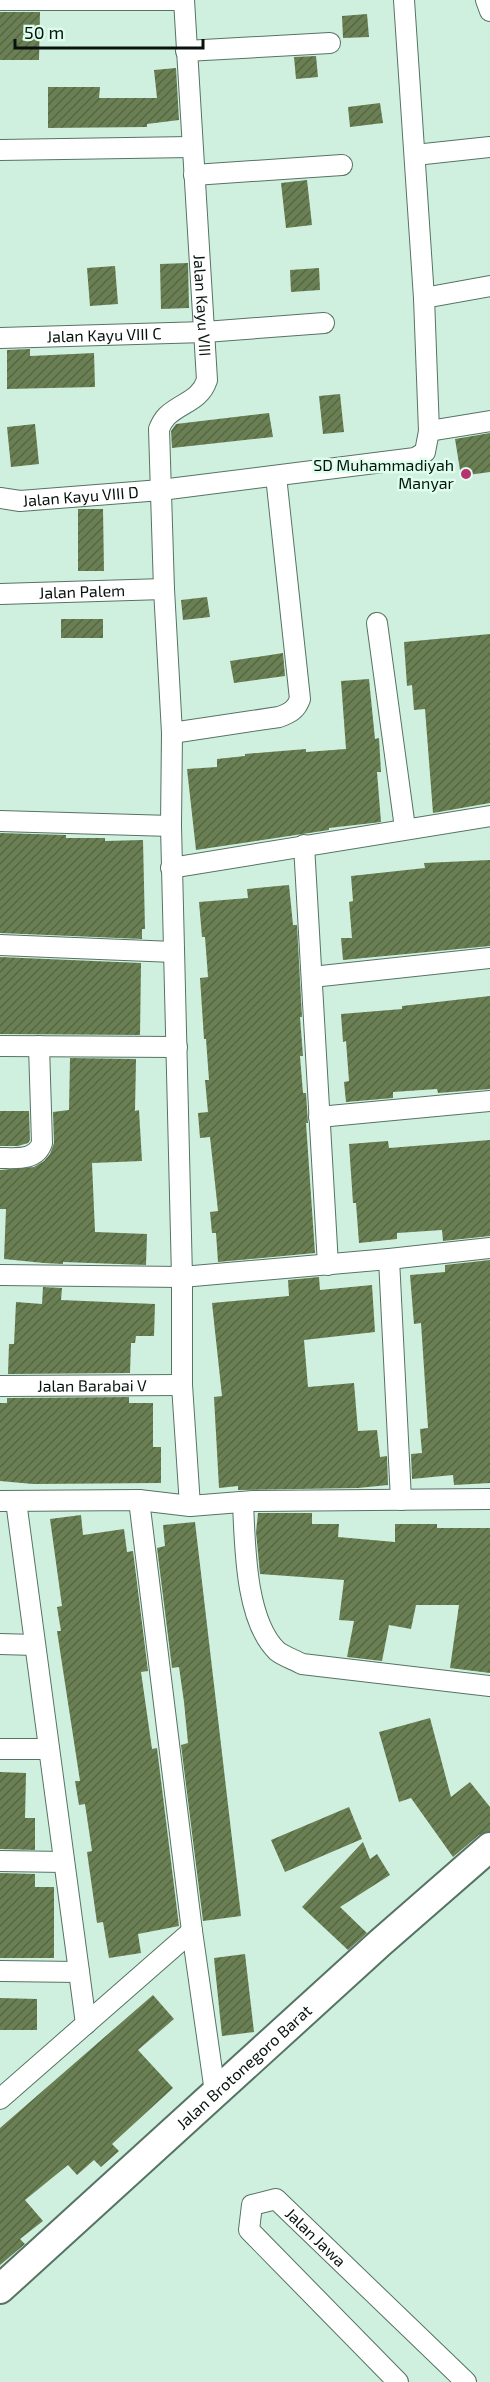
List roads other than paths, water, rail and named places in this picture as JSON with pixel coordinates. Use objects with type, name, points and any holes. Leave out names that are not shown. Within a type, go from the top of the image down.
[{"type":"main road","name":"Jalan Brotonegoro Barat","points":[[0,2289],[380,1943],[490,1847]]},
{"type":"street","points":[[0,0],[184,0]]},
{"type":"street","name":"Jalan Kayu VIII","points":[[184,0],[191,147],[206,332],[207,380],[198,397],[166,416],[159,429],[164,589],[172,733],[171,867],[182,1277],[182,1385],[190,1506]]},
{"type":"street","points":[[404,0],[424,298],[429,431],[490,421]]},
{"type":"street","points":[[486,0],[490,11]]},
{"type":"street","points":[[186,51],[330,43]]},
{"type":"street","points":[[0,150],[191,147]]},
{"type":"street","points":[[415,155],[490,147]]},
{"type":"street","points":[[194,175],[342,165]]},
{"type":"street","points":[[424,298],[490,286]]},
{"type":"street","name":"Jalan Kayu VIII C","points":[[0,338],[206,332],[324,323]]},
{"type":"street","name":"Jalan Kayu VIII D","points":[[0,498],[20,501],[161,490],[415,458],[425,452],[429,431]]},
{"type":"street","points":[[172,733],[279,717],[292,712],[300,699],[276,476]]},
{"type":"street","name":"Jalan Palem","points":[[0,594],[164,589]]},
{"type":"street","points":[[377,623],[405,828]]},
{"type":"street","points":[[171,867],[490,816]]},
{"type":"street","points":[[0,821],[171,826]]},
{"type":"street","points":[[304,845],[328,1264]]},
{"type":"street","points":[[0,945],[174,952]]},
{"type":"street","points":[[312,977],[490,958]]},
{"type":"street","points":[[0,1046],[177,1047]]},
{"type":"street","points":[[0,1158],[23,1158],[35,1154],[40,1149],[42,1143],[39,1046]]},
{"type":"street","points":[[319,1117],[490,1101]]},
{"type":"street","points":[[0,1275],[182,1277],[490,1248]]},
{"type":"street","points":[[389,1259],[401,1500]]},
{"type":"street","name":"Jalan Barabai V","points":[[0,1386],[182,1385]]},
{"type":"street","points":[[86,2024],[35,1645],[8,1501],[139,1500],[190,1506],[490,1499]]},
{"type":"street","points":[[139,1500],[192,1931],[215,2092]]},
{"type":"street","points":[[243,1503],[246,1563],[253,1604],[262,1627],[278,1651],[302,1664],[490,1686]]},
{"type":"street","points":[[0,1644],[35,1645]]},
{"type":"street","points":[[0,1749],[49,1749]]},
{"type":"street","points":[[0,1861],[64,1862]]},
{"type":"street","points":[[1,2097],[192,1931]]},
{"type":"street","points":[[0,1971],[79,1972]]},
{"type":"street","name":"Jalan Jawa","points":[[398,2382],[249,2230],[252,2205],[276,2199],[466,2382]]},
{"type":"place","name":"SD Muhammadiyah Manyar","points":[[466,474]]}]
